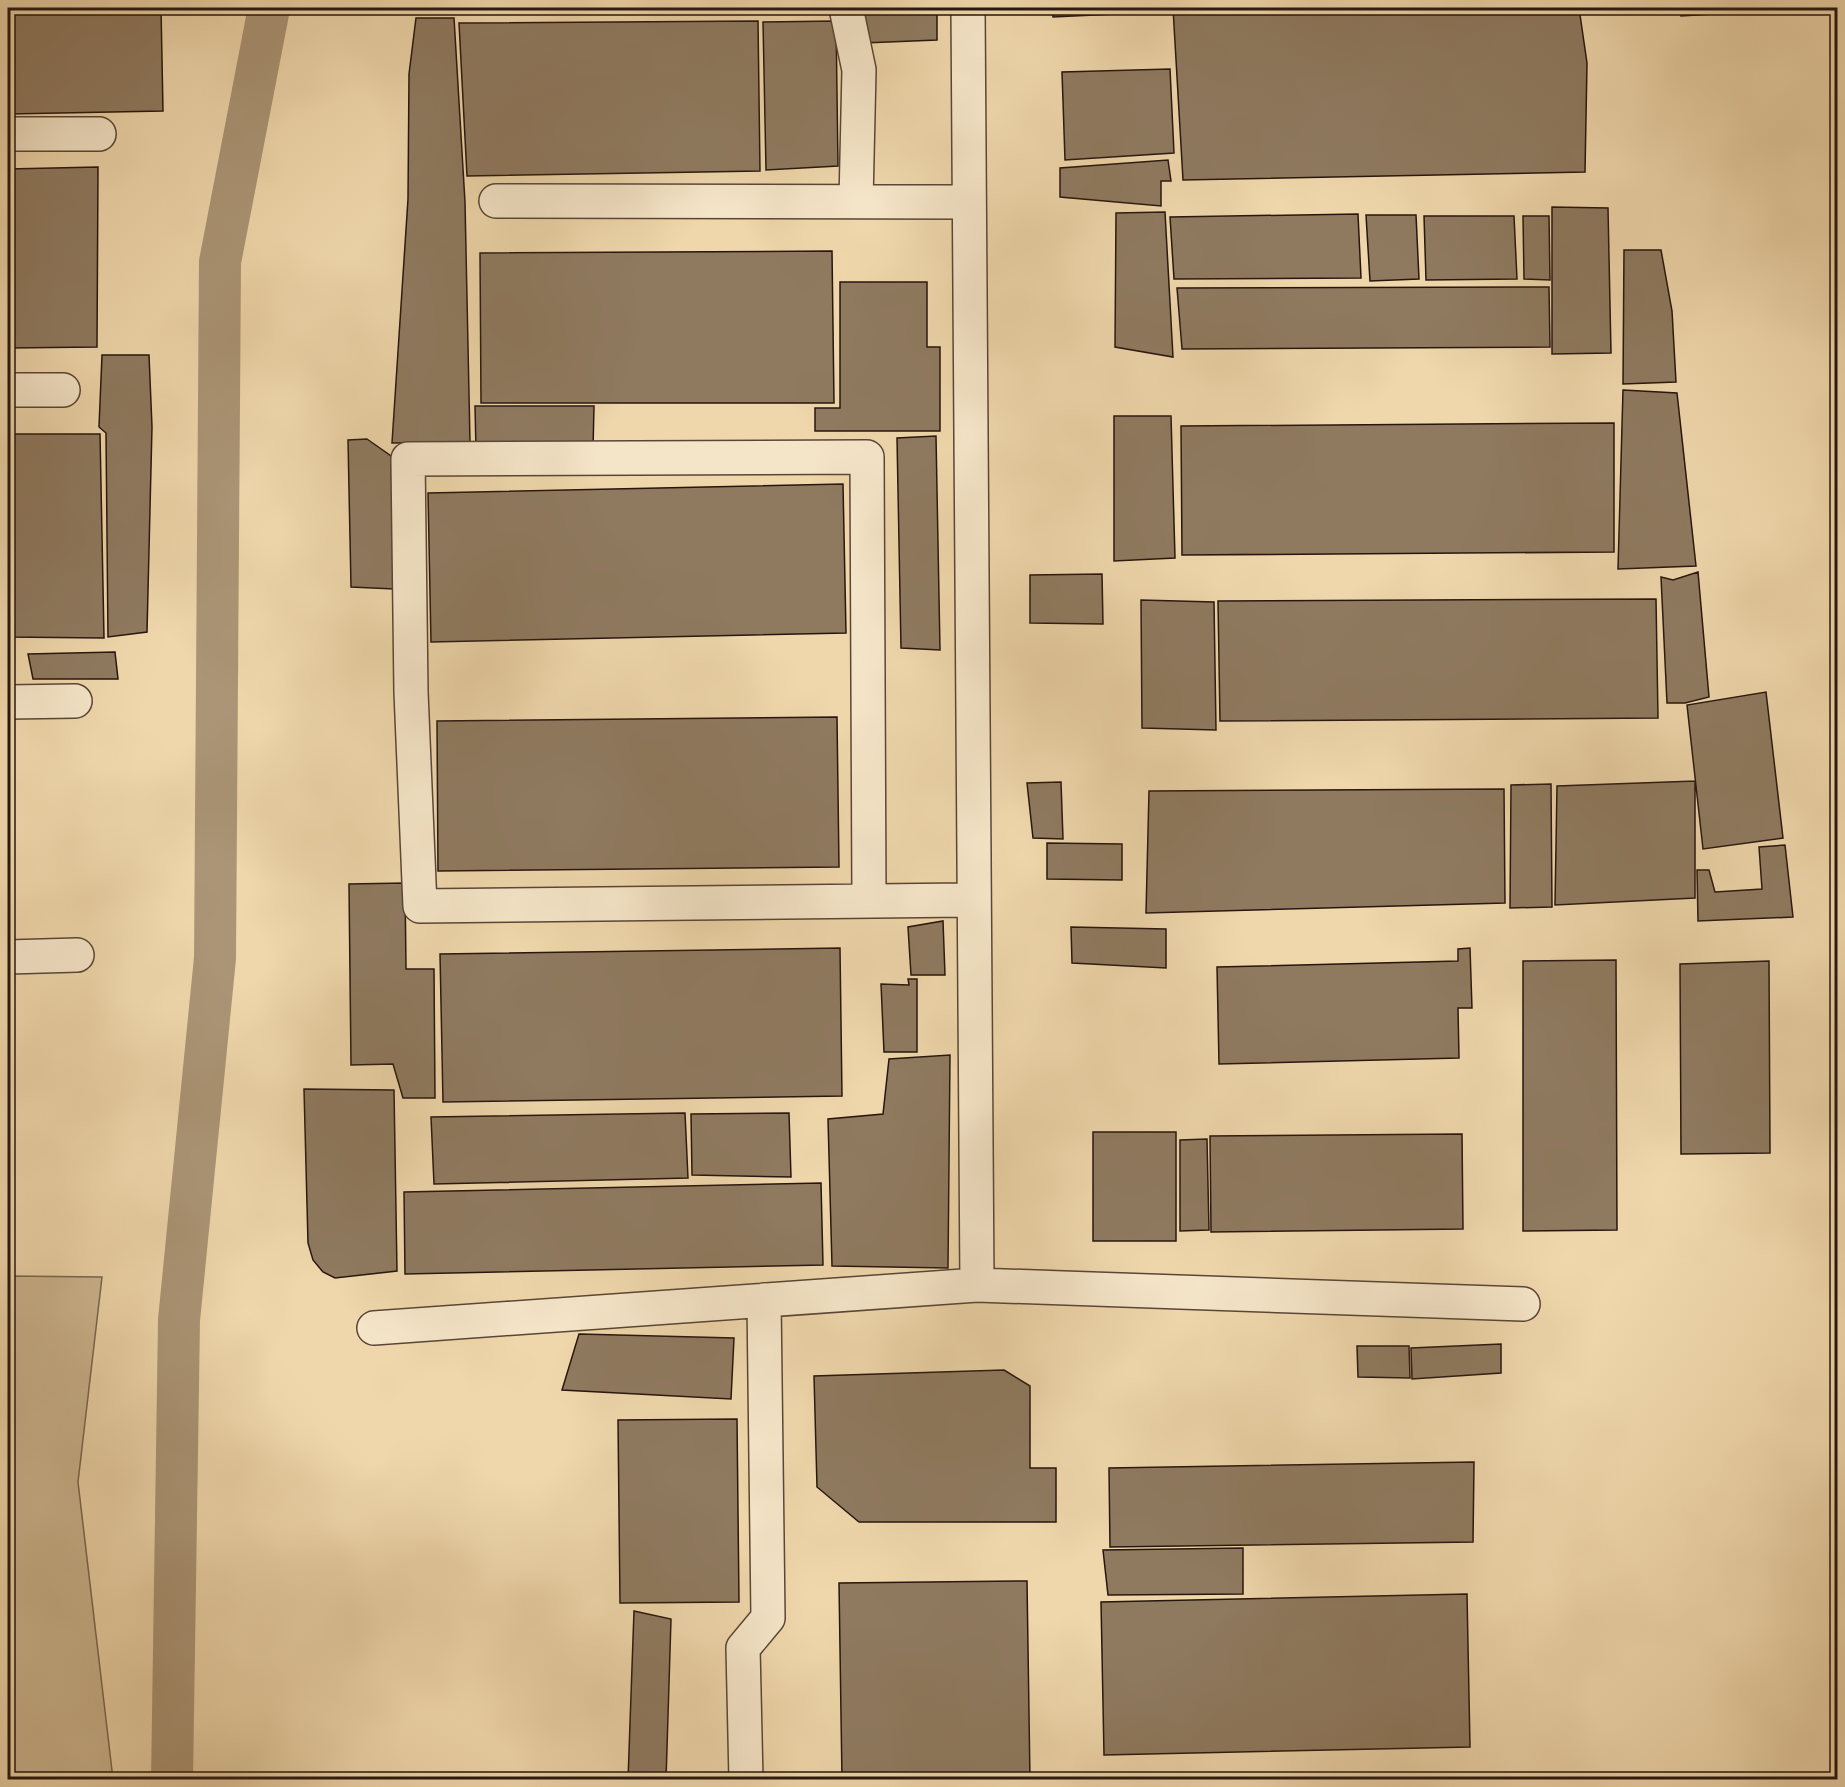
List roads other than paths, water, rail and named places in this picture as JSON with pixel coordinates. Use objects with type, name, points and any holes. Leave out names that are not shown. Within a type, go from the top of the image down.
[{"type":"street","points":[[846,8],[859,70],[856,201]]},
{"type":"street","points":[[968,8],[976,1285]]},
{"type":"street","points":[[8,134],[99,134]]},
{"type":"street","points":[[496,201],[969,202]]},
{"type":"street","points":[[8,390],[63,390]]},
{"type":"street","points":[[869,901],[867,457],[408,459],[411,692],[420,906],[965,900]]},
{"type":"street","points":[[8,702],[75,701]]},
{"type":"street","points":[[8,957],[77,955]]},
{"type":"street","points":[[374,1328],[976,1285],[1523,1304]]},
{"type":"street","points":[[746,1779],[743,1648],[768,1618],[764,1300]]},
{"type":"waterway","points":[[172,1780],[179,1320],[215,958],[220,262],[269,8]]}]
